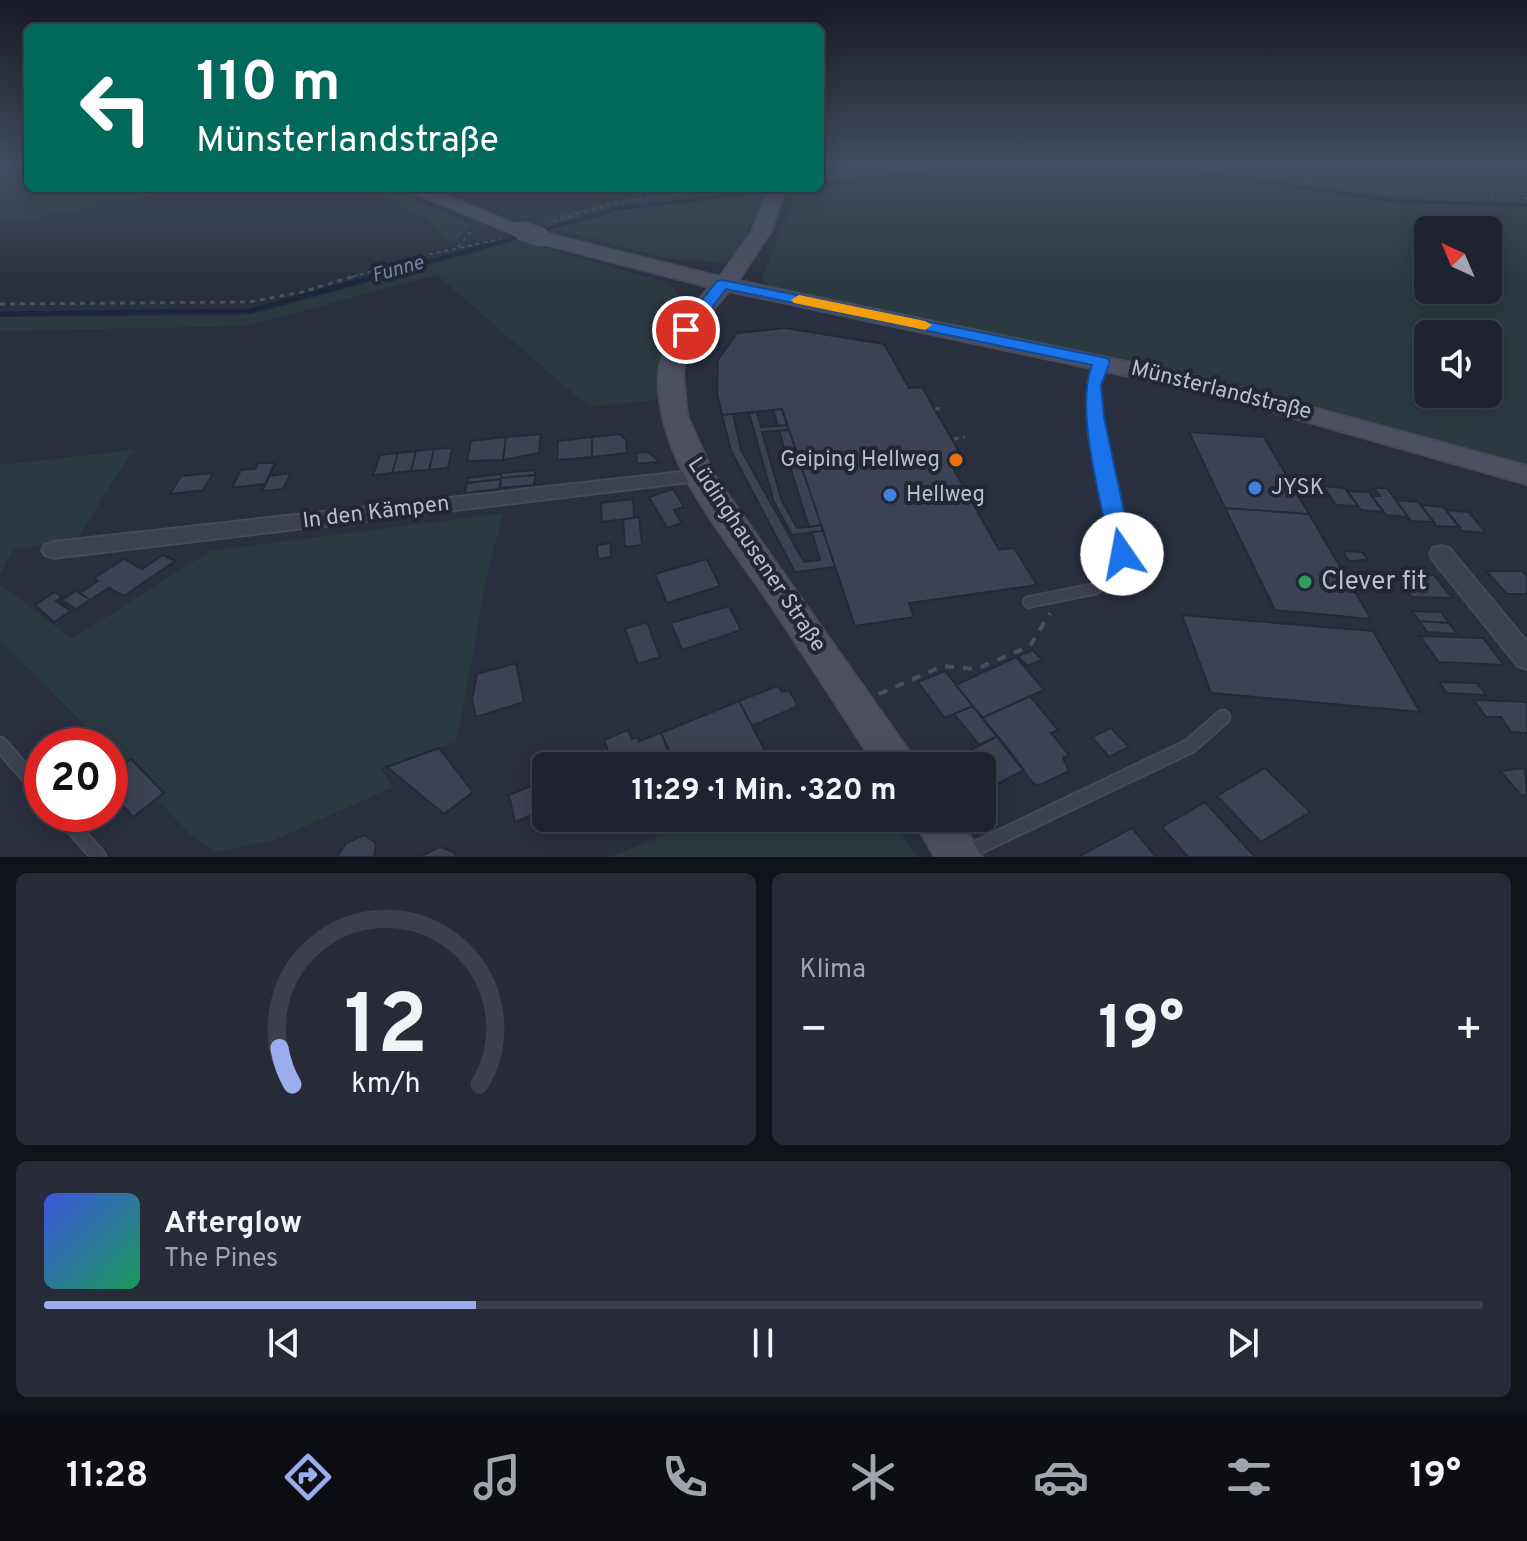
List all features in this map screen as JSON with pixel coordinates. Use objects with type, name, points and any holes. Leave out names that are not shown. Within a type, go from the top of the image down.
[{"type":"main road","points":[[449,205],[513,234],[547,230],[722,284]]},
{"type":"main road","name":"Lüdinghausener Straße","points":[[771,205],[761,232],[738,269],[722,284],[682,336],[674,353],[671,375],[674,416],[700,476],[890,752]]},
{"type":"main road","name":"Münsterlandstraße","points":[[722,284],[1102,362],[1276,403],[1527,475]]},
{"type":"main road","points":[[943,832],[960,857]]},
{"type":"street","name":"In den Kämpen","points":[[53,550],[700,476]]},
{"type":"street","points":[[1441,554],[1527,659]]},
{"type":"lane","points":[[1029,602],[1103,585],[1115,580],[1124,569],[1095,417],[1093,385],[1102,362]]},
{"type":"lane","points":[[960,857],[1190,746],[1223,717]]},
{"type":"lane","points":[[0,744],[24,771]]},
{"type":"lane","points":[[77,832],[99,857]]},
{"type":"path","points":[[547,230],[569,214],[605,205]]},
{"type":"path","points":[[0,304],[250,302],[513,234]]},
{"type":"path","points":[[935,409],[944,408]]},
{"type":"path","points":[[954,439],[965,437]]},
{"type":"path","points":[[857,704],[943,666],[976,669],[1030,646],[1060,595]]},
{"type":"shaded area","points":[[0,205],[102,205],[0,224]]},
{"type":"shaded area","points":[[399,205],[428,205],[470,224],[454,245],[425,219]]},
{"type":"shaded area","points":[[600,205],[760,205],[741,246],[725,263],[664,258],[556,229],[541,219]]},
{"type":"shaded area","points":[[792,205],[1527,205],[1527,466],[1229,381],[771,286],[761,279]]},
{"type":"shaded area","points":[[518,241],[670,283],[680,298],[657,400],[589,407],[437,275],[246,326],[0,331],[0,317],[238,316]]},
{"type":"shaded area","points":[[133,450],[76,540],[13,550],[0,574],[0,465]]},
{"type":"shaded area","points":[[504,513],[483,598],[456,742],[381,768],[393,787],[274,840],[216,852],[190,834],[128,770],[128,728],[87,728],[0,639],[0,584],[72,639],[210,551]]},
{"type":"shaded area","points":[[669,832],[900,832],[917,857],[611,857]]},
{"type":"building","name":"Hellweg","points":[[785,328],[884,344],[909,388],[922,387],[966,464],[952,466],[999,550],[1014,548],[1037,585],[909,603],[914,617],[855,626],[782,409],[722,415],[717,393],[718,360],[737,333]]},
{"type":"building","points":[[782,409],[787,425],[778,426],[773,410]]},
{"type":"building","points":[[757,412],[761,427],[787,425],[789,430],[762,432],[782,501],[797,528],[821,525],[823,531],[792,535],[774,502],[749,413]]},
{"type":"building","points":[[733,414],[741,450],[804,562],[820,560],[812,532],[823,531],[835,567],[795,572],[731,451],[722,415]]},
{"type":"building","points":[[789,430],[821,525],[809,527],[779,431]]},
{"type":"building","name":"JYSK","points":[[1189,432],[1264,437],[1309,514],[1225,508]]},
{"type":"building","points":[[541,434],[539,453],[503,460],[506,437]]},
{"type":"building","points":[[620,434],[626,440],[627,453],[592,457],[592,437]]},
{"type":"building","points":[[506,437],[503,460],[467,461],[471,441]]},
{"type":"building","points":[[592,437],[592,457],[557,460],[558,441]]},
{"type":"building","points":[[452,448],[448,468],[429,470],[434,449]]},
{"type":"building","points":[[434,449],[429,470],[411,471],[416,451]]},
{"type":"building","points":[[416,451],[411,471],[392,473],[398,453]]},
{"type":"building","points":[[648,452],[660,462],[637,464],[636,453]]},
{"type":"building","points":[[398,453],[392,473],[373,475],[380,455]]},
{"type":"building","points":[[258,463],[275,463],[265,484],[232,488],[241,470],[255,469]]},
{"type":"building","points":[[535,470],[535,475],[501,478],[501,473]]},
{"type":"building","points":[[213,473],[203,490],[170,494],[181,476]]},
{"type":"building","points":[[291,473],[283,489],[262,491],[270,476]]},
{"type":"building","points":[[501,474],[501,479],[467,483],[468,478]]},
{"type":"building","points":[[535,475],[534,485],[500,488],[501,478]]},
{"type":"building","points":[[501,479],[499,489],[465,493],[467,483]]},
{"type":"building","points":[[1323,486],[1345,488],[1358,506],[1336,505]]},
{"type":"building","points":[[1374,488],[1387,488],[1408,517],[1386,515],[1372,496],[1380,496]]},
{"type":"building","points":[[673,489],[684,507],[674,510],[682,523],[667,528],[649,497]]},
{"type":"building","points":[[1347,491],[1369,492],[1383,512],[1361,510]]},
{"type":"building","points":[[633,499],[634,518],[602,522],[601,503]]},
{"type":"building","points":[[1396,500],[1418,502],[1434,522],[1411,521]]},
{"type":"building","points":[[1421,505],[1443,507],[1460,527],[1436,526]]},
{"type":"building","name":"Clever fit","points":[[1225,508],[1309,514],[1371,619],[1275,610]]},
{"type":"building","points":[[1446,510],[1469,512],[1486,533],[1462,531]]},
{"type":"building","points":[[639,517],[642,545],[625,547],[623,519]]},
{"type":"building","points":[[611,543],[611,557],[598,559],[597,545]]},
{"type":"building","points":[[1343,551],[1362,552],[1368,560],[1349,561]]},
{"type":"building","points":[[163,555],[175,561],[124,596],[109,588],[90,600],[80,593],[98,581],[94,578],[124,559],[142,569]]},
{"type":"building","points":[[707,559],[720,586],[667,603],[655,574]]},
{"type":"building","points":[[1486,571],[1522,571],[1527,576],[1527,594],[1507,594]]},
{"type":"building","points":[[1394,572],[1434,575],[1452,598],[1412,597]]},
{"type":"building","points":[[76,591],[90,600],[76,609],[61,600]]},
{"type":"building","points":[[55,592],[62,597],[56,601],[71,611],[54,622],[35,605]]},
{"type":"building","points":[[729,606],[741,630],[682,650],[671,623]]},
{"type":"building","points":[[1412,611],[1441,612],[1449,623],[1419,621]]},
{"type":"building","points":[[1182,615],[1373,631],[1420,712],[1211,693]]},
{"type":"building","points":[[1419,621],[1449,623],[1457,634],[1427,632]]},
{"type":"building","points":[[647,622],[660,657],[638,664],[625,629]]},
{"type":"building","points":[[1420,636],[1483,638],[1504,665],[1439,662]]},
{"type":"building","points":[[1033,650],[1042,660],[1027,666],[1018,656]]},
{"type":"building","points":[[1016,657],[1044,690],[982,718],[956,685]]},
{"type":"building","points":[[516,663],[524,702],[476,717],[472,699],[477,674]]},
{"type":"building","points":[[945,671],[973,706],[945,718],[918,682]]},
{"type":"building","points":[[1439,682],[1477,683],[1486,695],[1447,693]]},
{"type":"building","points":[[778,686],[782,692],[789,690],[798,706],[752,726],[739,701]]},
{"type":"building","points":[[1030,696],[1058,730],[1051,733],[1069,755],[1063,758],[1069,771],[1040,785],[1034,784],[982,718]]},
{"type":"building","points":[[1474,700],[1527,702],[1527,733],[1511,732],[1501,717],[1486,717]]},
{"type":"building","points":[[739,701],[765,751],[669,752],[661,733]]},
{"type":"building","points":[[973,706],[997,736],[979,745],[954,714]]},
{"type":"building","points":[[1111,728],[1129,747],[1109,757],[1092,737]]},
{"type":"building","points":[[628,730],[632,739],[637,737],[639,741],[661,733],[670,752],[609,752],[604,740]]},
{"type":"building","points":[[998,736],[1024,770],[996,785],[996,752],[967,752]]},
{"type":"building","points":[[439,748],[473,792],[444,814],[387,767]]},
{"type":"building","points":[[131,759],[164,793],[133,817],[128,811],[128,761]]},
{"type":"building","points":[[1265,768],[1310,812],[1261,842],[1217,796]]},
{"type":"building","points":[[1525,768],[1527,795],[1522,796],[1500,771]]},
{"type":"building","points":[[532,786],[532,815],[515,822],[509,795]]},
{"type":"building","points":[[1205,802],[1255,857],[1188,857],[1162,827]]},
{"type":"building","points":[[1132,828],[1156,857],[1078,857]]},
{"type":"building","points":[[364,835],[376,843],[374,857],[337,857],[346,843]]},
{"type":"building","points":[[440,847],[454,852],[457,857],[419,857]]},
{"type":"waterway","name":"Funne","points":[[540,231],[616,209],[650,205]]},
{"type":"waterway","name":"Funne","points":[[373,277],[522,236]]},
{"type":"waterway","name":"Funne","points":[[0,314],[250,311],[381,275]]},
{"type":"slow traffic","points":[[799,300],[925,325]]},
{"type":"place","name":"Geiping Hellweg","points":[[956,460]]},
{"type":"place","name":"JYSK","points":[[1255,488]]},
{"type":"place","name":"Hellweg","points":[[890,495]]},
{"type":"place","name":"Clever fit","points":[[1305,582]]},
{"type":"route","points":[[686,330],[722,284],[1102,362],[1093,385],[1095,417],[1122,554]]}]
